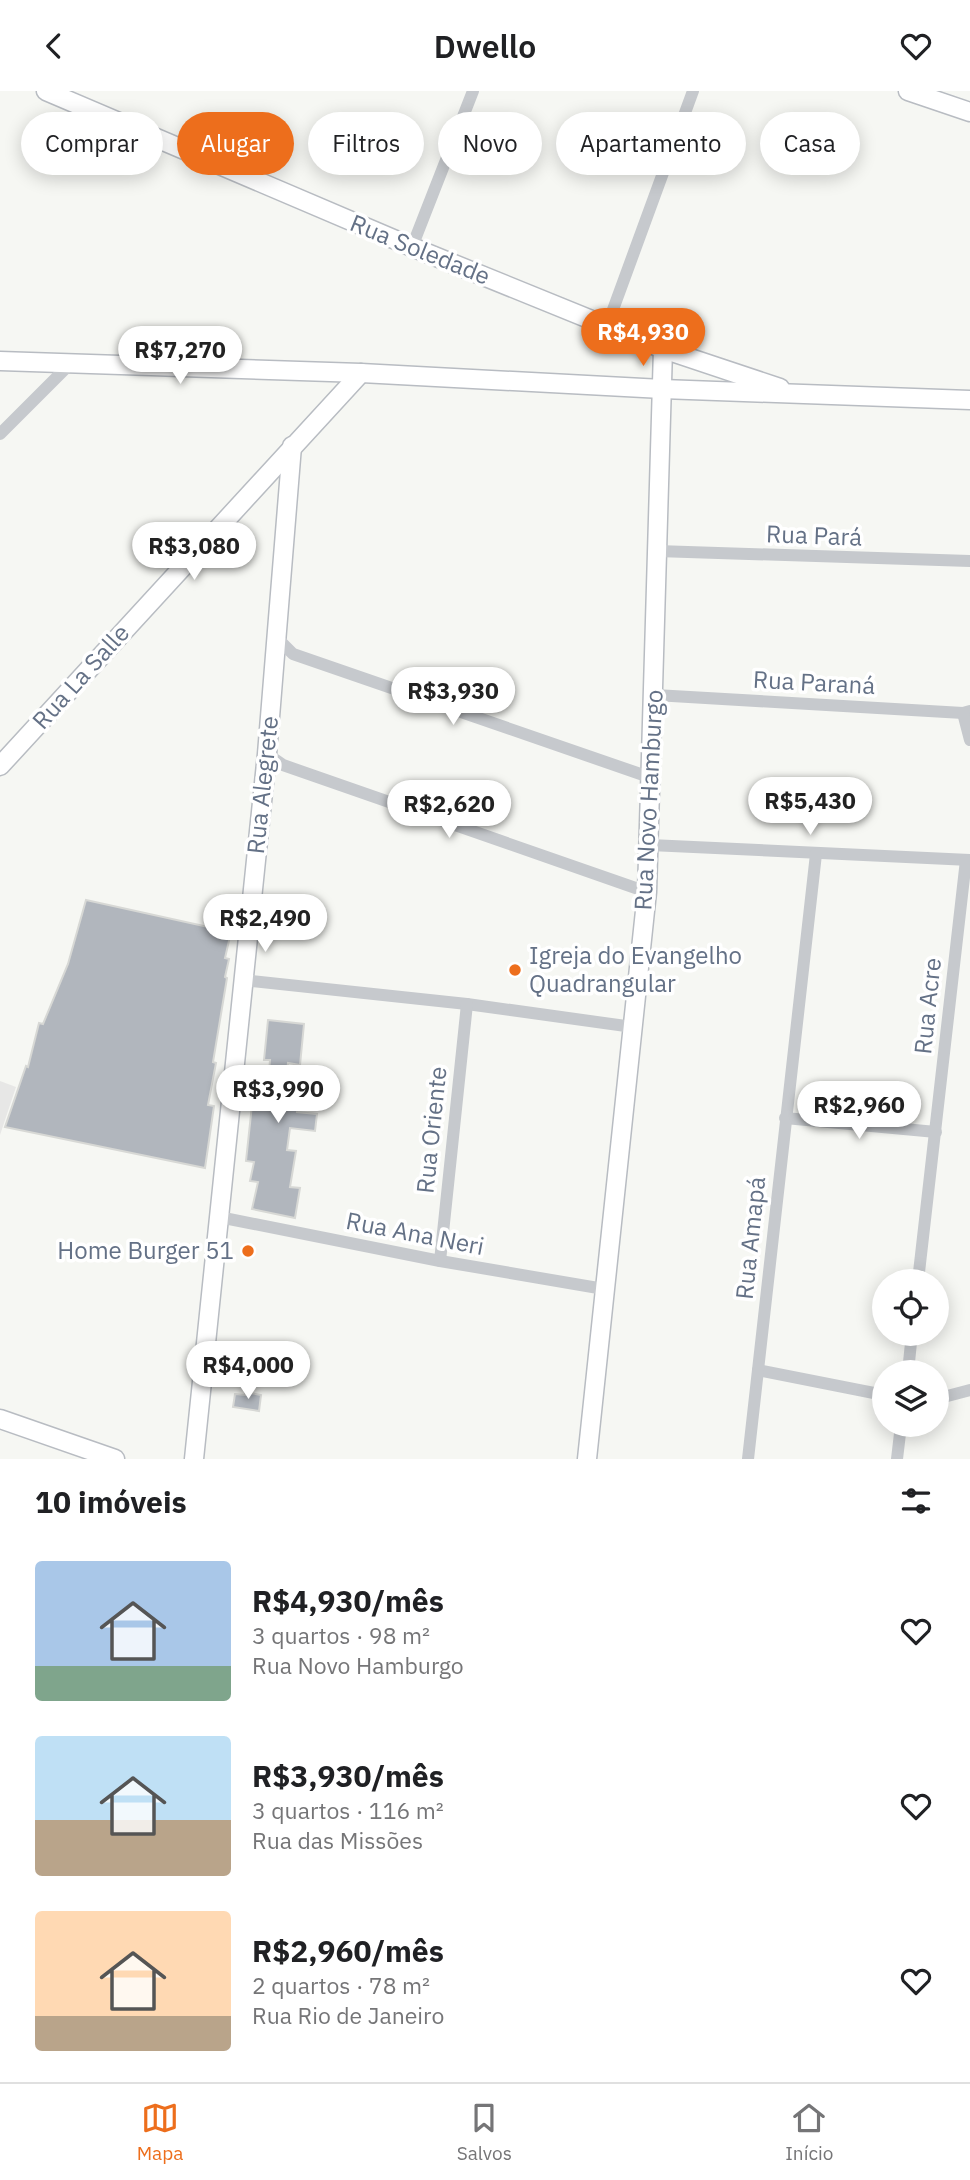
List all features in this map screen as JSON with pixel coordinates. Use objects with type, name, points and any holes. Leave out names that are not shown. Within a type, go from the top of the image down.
[{"type":"street","name":"Rua Soledade","points":[[46,91],[412,247],[663,349],[800,395]]},
{"type":"street","points":[[412,247],[473,91]]},
{"type":"street","points":[[607,325],[693,91]]},
{"type":"street","points":[[908,91],[970,111]]},
{"type":"street","name":"Rua Novo Hamburgo","points":[[587,1459],[647,892],[655,695],[663,349]]},
{"type":"street","points":[[0,361],[361,373],[662,389],[970,400]]},
{"type":"street","points":[[0,434],[70,364]]},
{"type":"street","name":"Rua La Salle","points":[[0,766],[361,373]]},
{"type":"street","name":"Rua Alegrete","points":[[194,1459],[267,754],[292,446]]},
{"type":"street","name":"Rua Pará","points":[[657,551],[970,561]]},
{"type":"street","points":[[277,638],[293,654],[652,778]]},
{"type":"street","name":"Rua Paraná","points":[[655,695],[966,712]]},
{"type":"street","points":[[966,712],[970,740]]},
{"type":"street","points":[[267,754],[283,765],[647,892]]},
{"type":"street","points":[[650,845],[968,860]]},
{"type":"street","name":"Rua Amapá","points":[[748,1459],[816,854]]},
{"type":"street","name":"Rua Acre","points":[[919,1269],[968,860]]},
{"type":"street","points":[[243,980],[467,1004],[633,1027]]},
{"type":"street","name":"Rua Oriente","points":[[440,1261],[467,1004]]},
{"type":"street","points":[[785,1118],[936,1132]]},
{"type":"street","name":"Rua Ana Neri","points":[[219,1217],[440,1261],[604,1289]]},
{"type":"street","points":[[758,1370],[872,1393]]},
{"type":"street","points":[[949,1396],[970,1390]]},
{"type":"street","points":[[0,1419],[115,1459]]},
{"type":"street","points":[[897,1459],[900,1437]]},
{"type":"shaded area","points":[[0,1081],[16,1087],[0,1135]]},
{"type":"building","points":[[86,900],[231,932],[225,958],[229,959],[227,978],[208,1105],[214,1106],[205,1168],[5,1127],[26,1066],[28,1067],[39,1023],[43,1024],[68,964]]},
{"type":"building","points":[[268,1020],[304,1024],[300,1065],[288,1063],[285,1092],[299,1093],[297,1112],[317,1114],[315,1131],[290,1128],[287,1150],[296,1151],[290,1187],[300,1188],[295,1218],[252,1209],[258,1182],[250,1181],[254,1162],[246,1161],[252,1105],[264,1107],[268,1085],[270,1060],[264,1060]]},
{"type":"building","points":[[245,1392],[261,1395],[259,1411],[233,1407],[235,1394],[245,1395]]},
{"type":"place","name":"Igreja do Evangelho Quadrangular","points":[[515,970]]},
{"type":"place","name":"Home Burger 51","points":[[248,1251]]}]
